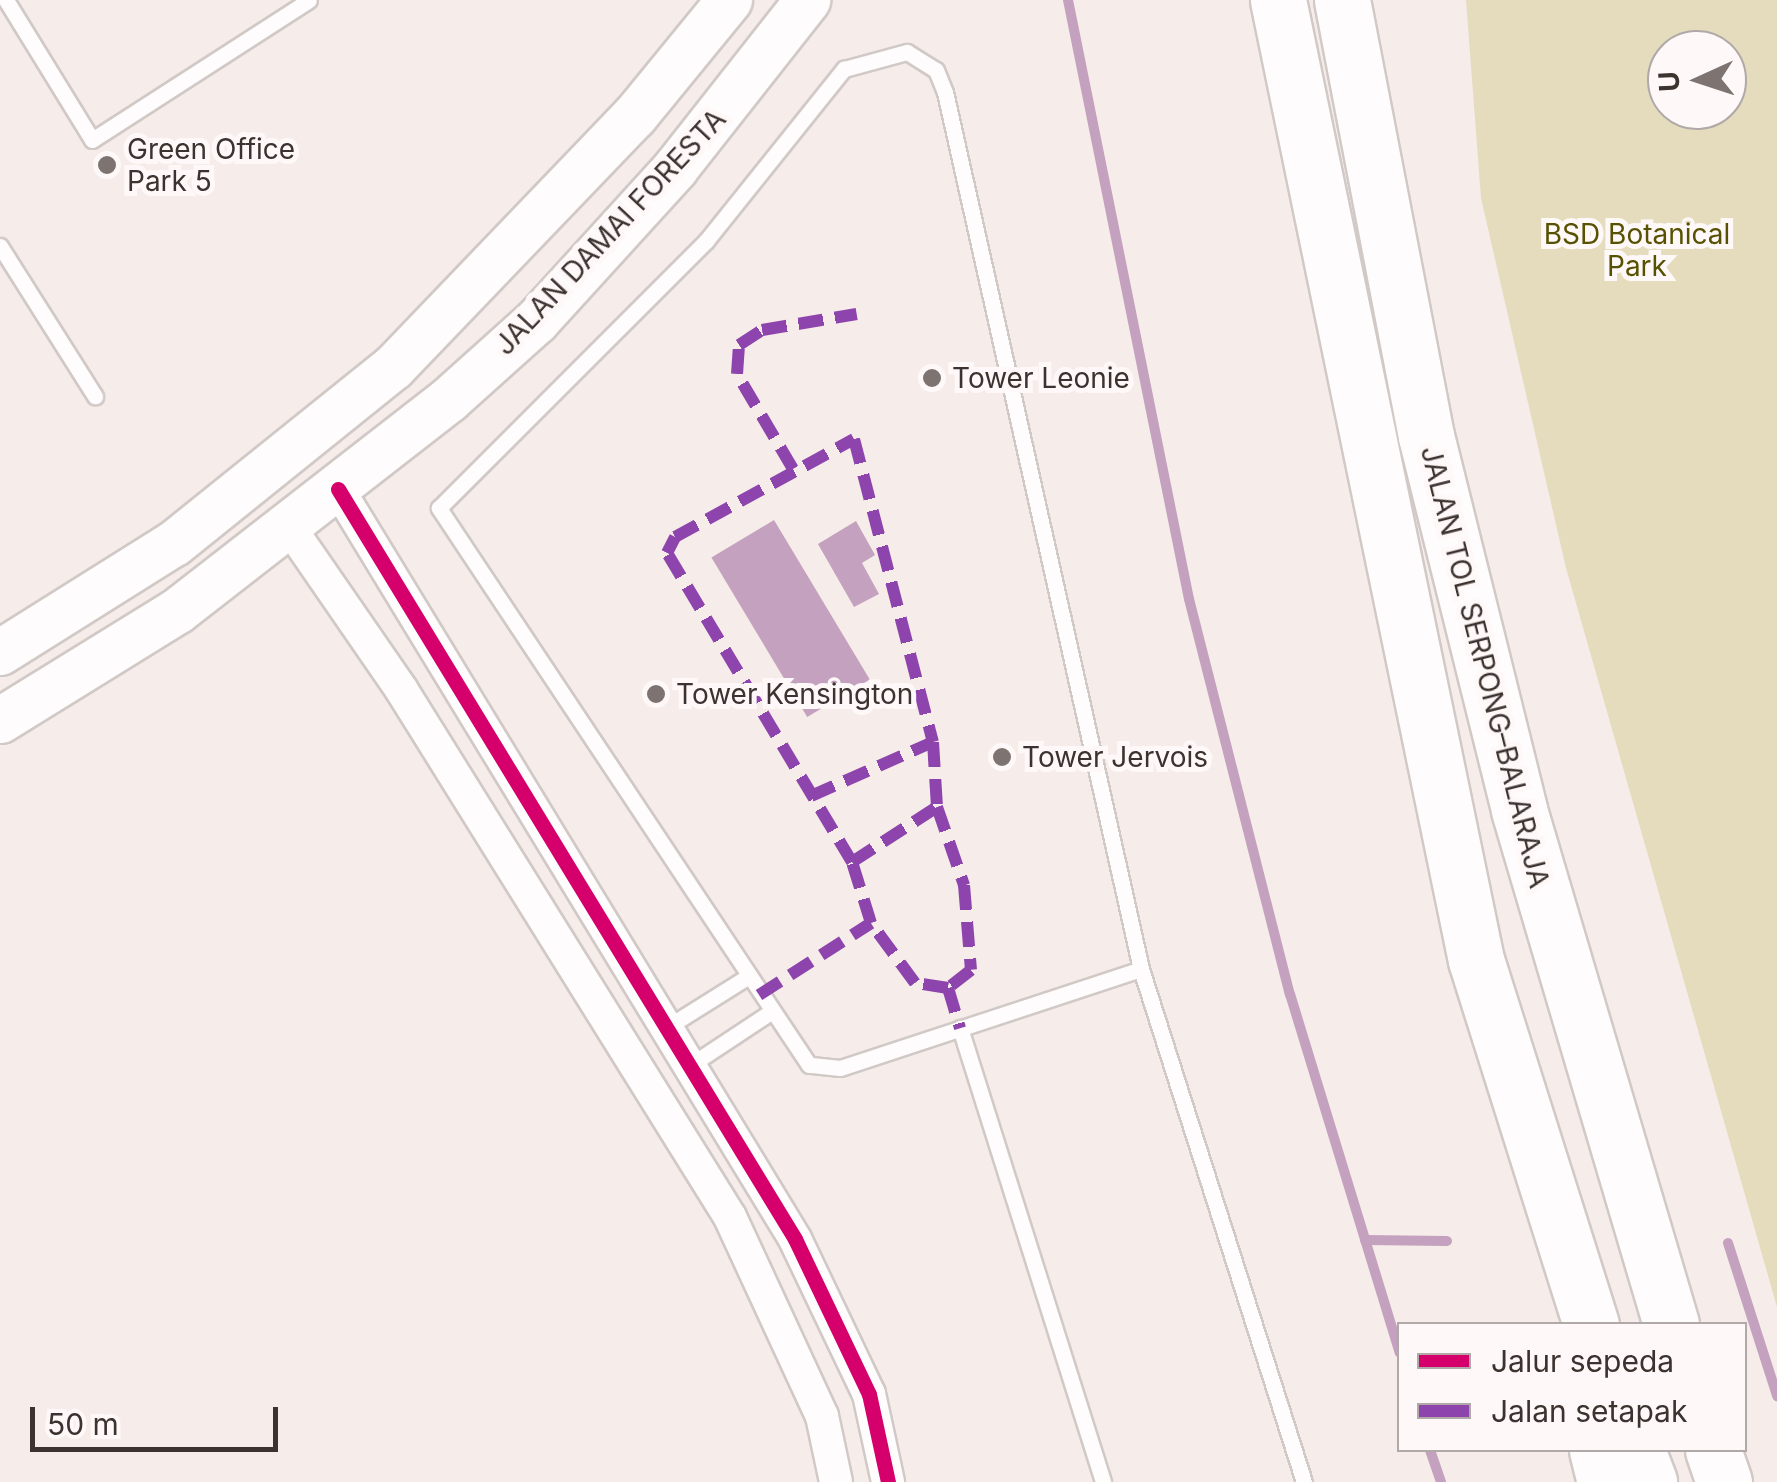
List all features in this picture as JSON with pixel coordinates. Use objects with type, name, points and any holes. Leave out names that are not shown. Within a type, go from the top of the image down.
[{"type":"highway","points":[[1278,0],[1476,960],[1566,1322]]},
{"type":"highway","name":"JALAN TOL SERPONG–BALARAJA","points":[[1342,0],[1430,455],[1518,810],[1670,1322]]},
{"type":"highway","points":[[1476,960],[1590,1322]]},
{"type":"highway","points":[[1598,1452],[1605,1482]]},
{"type":"highway","points":[[1638,1452],[1649,1482]]},
{"type":"highway","points":[[1714,1452],[1724,1482]]},
{"type":"main road","points":[[0,652],[174,544],[393,367],[634,116],[728,0]]},
{"type":"main road","name":"JALAN DAMAI FORESTA","points":[[0,720],[290,528],[536,321],[675,168],[806,0]]},
{"type":"street","points":[[338,488],[669,1026],[794,1239],[869,1394],[888,1482]]},
{"type":"street","points":[[290,528],[401,689],[730,1217],[822,1416],[836,1482]]},
{"type":"street","points":[[401,689],[443,662]]},
{"type":"lane","points":[[6,0],[92,140],[309,0]]},
{"type":"lane","points":[[1142,969],[840,1068],[808,1066],[769,1013],[439,508],[706,241],[844,69],[907,52],[936,70],[945,92],[1142,969],[1304,1482]]},
{"type":"lane","points":[[0,246],[95,396]]},
{"type":"lane","points":[[669,1026],[747,977]]},
{"type":"lane","points":[[692,1064],[769,1013]]},
{"type":"lane","points":[[960,1028],[1104,1482]]},
{"type":"green space","name":"BSD Botanical Park","points":[[1466,0],[1777,0],[1777,1307],[1566,568],[1481,198]]},
{"type":"shaded area","points":[[774,520],[870,679],[807,717],[711,558]]},
{"type":"shaded area","points":[[856,521],[875,555],[862,563],[879,594],[854,607],[818,544]]},
{"type":"waterway","points":[[1068,0],[1189,599],[1290,994],[1397,1343]]},
{"type":"waterway","points":[[1365,1240],[1447,1241]]},
{"type":"waterway","points":[[1728,1243],[1777,1396]]},
{"type":"waterway","points":[[1431,1452],[1441,1482]]},
{"type":"marked path","points":[[793,469],[737,374],[739,345],[762,330],[857,314]]},
{"type":"marked path","points":[[854,439],[933,742],[937,807],[964,885],[971,970],[948,988],[915,983],[871,923],[852,862],[667,553],[675,537],[854,439]]},
{"type":"marked path","points":[[811,796],[933,742]]},
{"type":"marked path","points":[[852,862],[937,807]]},
{"type":"marked path","points":[[759,995],[871,923]]},
{"type":"marked path","points":[[948,988],[960,1028]]},
{"type":"cycle path","points":[[338,489],[795,1239],[869,1394],[888,1482]]},
{"type":"place","name":"Green Office Park 5","points":[[107,165]]},
{"type":"place","name":"Tower Leonie","points":[[932,378]]},
{"type":"place","name":"Tower Kensington","points":[[656,694]]},
{"type":"place","name":"Tower Jervois","points":[[1002,757]]}]
